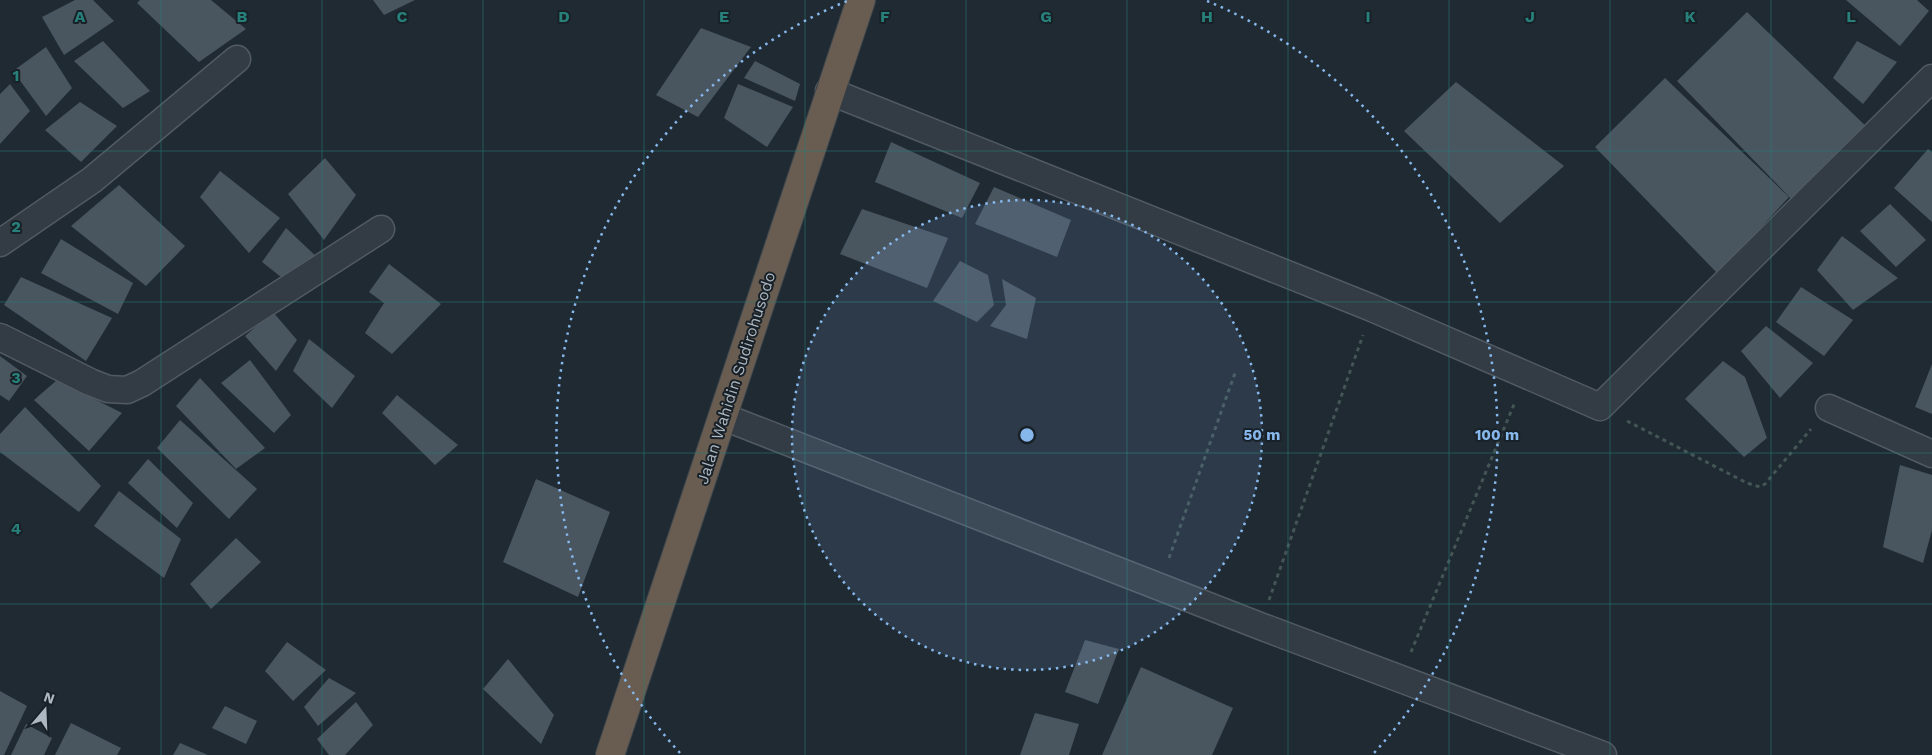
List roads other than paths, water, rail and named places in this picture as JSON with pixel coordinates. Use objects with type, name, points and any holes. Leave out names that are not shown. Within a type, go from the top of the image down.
[{"type":"highway","name":"Jalan Wahidin Sudirohusodo","points":[[610,755],[724,417],[861,0]]},
{"type":"street","points":[[0,242],[92,180],[237,59]]},
{"type":"street","points":[[830,91],[1372,308],[1600,407],[1932,78]]},
{"type":"street","points":[[0,337],[90,382],[108,389],[127,390],[142,383],[381,229]]},
{"type":"street","points":[[1828,408],[1932,454]]},
{"type":"street","points":[[724,417],[1158,587],[1603,755]]}]
